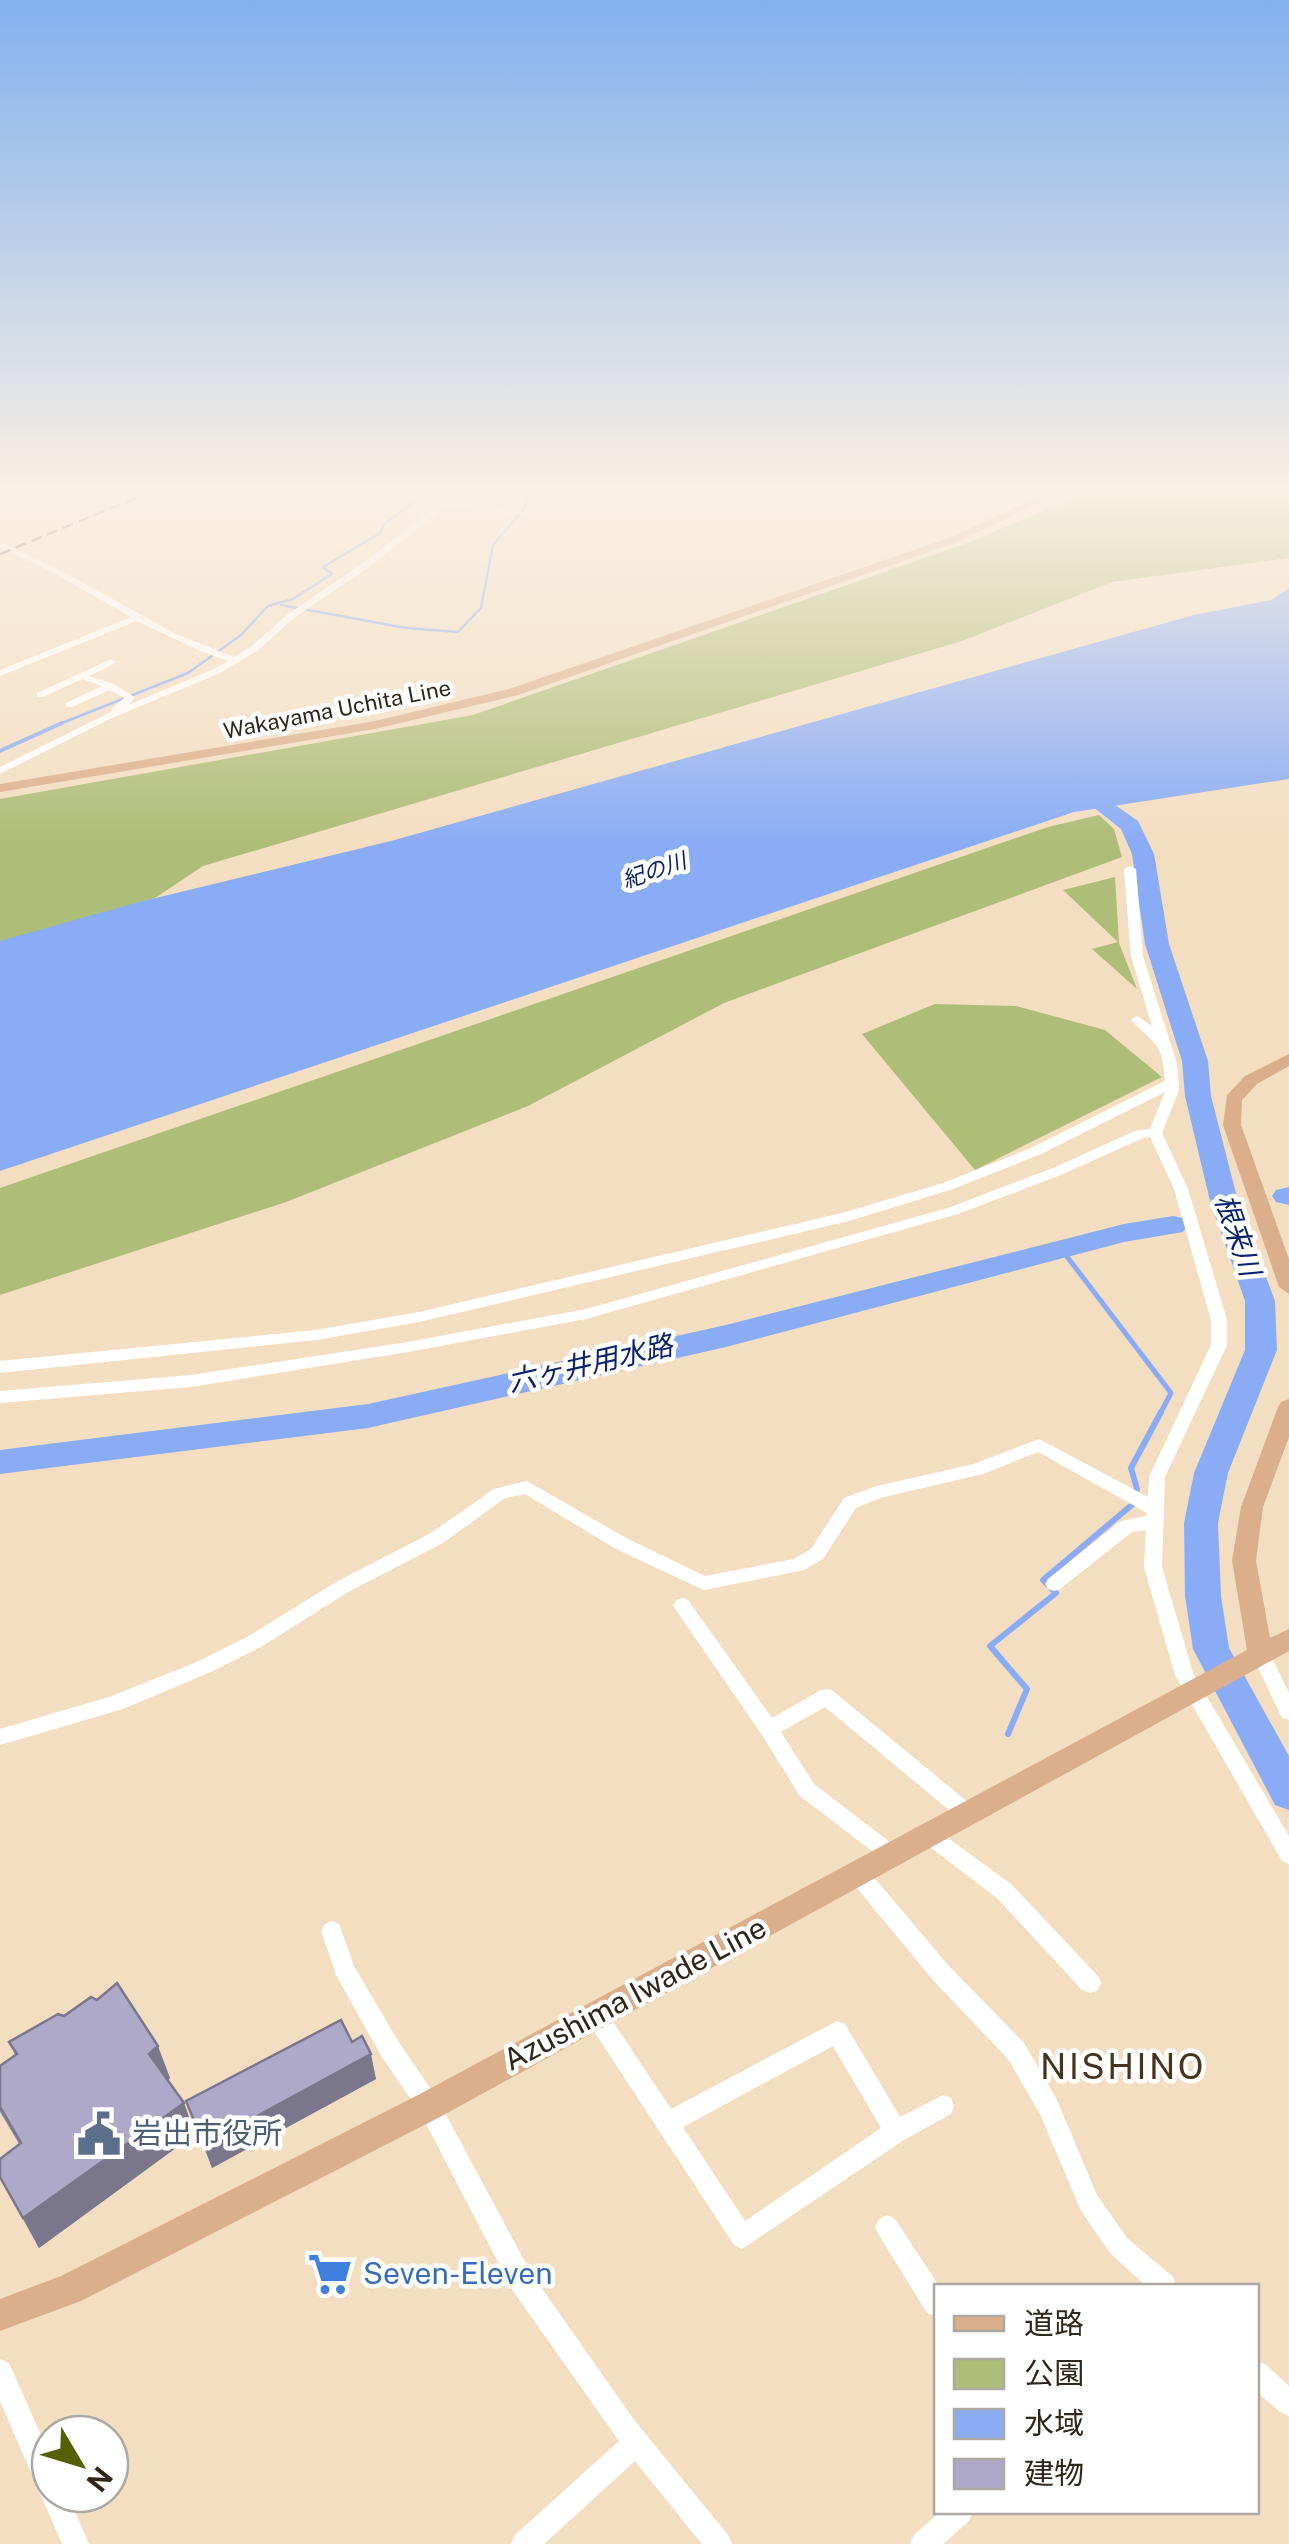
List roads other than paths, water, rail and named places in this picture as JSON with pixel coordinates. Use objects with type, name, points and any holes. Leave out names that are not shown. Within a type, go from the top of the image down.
[{"type":"main road","name":"Wakayama Uchita Line","points":[[0,788],[375,725],[464,706],[762,607]]},
{"type":"main road","points":[[1289,1059],[1251,1080],[1233,1099],[1232,1125],[1289,1287]]},
{"type":"main road","points":[[1252,1658],[1244,1562],[1252,1506],[1289,1407]]},
{"type":"main road","name":"Azushima Iwade Line","points":[[0,2315],[69,2289],[428,2106],[1289,1639]]},
{"type":"street","points":[[117,607],[207,652],[230,659]]},
{"type":"street","points":[[0,771],[230,659],[302,607]]},
{"type":"street","points":[[0,672],[134,618]]},
{"type":"street","points":[[40,695],[111,662]]},
{"type":"street","points":[[81,676],[111,686],[130,698],[109,716]]},
{"type":"street","points":[[69,705],[111,686]]},
{"type":"street","points":[[1130,869],[1137,956],[1172,1083],[1156,1133],[1181,1188],[1219,1320],[1219,1345],[1157,1477],[1153,1567],[1184,1675],[1198,1687],[1289,1856]]},
{"type":"street","points":[[1138,1020],[1162,1041]]},
{"type":"street","points":[[0,1367],[298,1337],[418,1317],[849,1216],[948,1186],[1036,1151],[1172,1083]]},
{"type":"street","points":[[0,1397],[191,1381],[586,1314],[953,1210],[1058,1171],[1140,1134],[1156,1133]]},
{"type":"street","points":[[0,1736],[116,1703],[206,1666],[342,1587],[437,1538],[500,1493],[528,1487],[622,1544],[704,1583],[798,1565],[817,1554],[850,1503],[876,1492],[978,1470],[1039,1445],[1153,1515]]},
{"type":"street","points":[[1054,1584],[1128,1526],[1153,1515]]},
{"type":"street","points":[[682,1605],[770,1729],[807,1790],[892,1855]]},
{"type":"street","points":[[1252,1658],[1289,1712]]},
{"type":"street","points":[[770,1729],[826,1697],[968,1814]]},
{"type":"street","points":[[929,1834],[1004,1891],[1090,1983]]},
{"type":"street","points":[[858,1874],[941,1973],[1016,2051],[1048,2106],[1090,2203],[1119,2246],[1162,2284]]},
{"type":"street","points":[[332,1932],[346,1970],[390,2050],[428,2106],[522,2282],[636,2443],[719,2544]]},
{"type":"street","points":[[596,2015],[742,2237],[896,2132],[943,2106]]},
{"type":"street","points":[[667,2124],[837,2032],[896,2132]]},
{"type":"street","points":[[887,2227],[934,2301]]},
{"type":"street","points":[[0,2372],[30,2439]]},
{"type":"street","points":[[1259,2376],[1289,2403]]},
{"type":"street","points":[[524,2544],[636,2443]]},
{"type":"street","points":[[63,2514],[76,2544]]},
{"type":"street","points":[[922,2544],[958,2514]]},
{"type":"water","name":"紀の川","points":[[1237,607],[1289,607],[1289,779],[1074,812],[0,1171],[0,941],[139,902],[391,841],[1194,615]]},
{"type":"waterway","points":[[62,723],[188,673],[241,635],[267,607]]},
{"type":"waterway","points":[[290,607],[406,628],[458,632],[481,607]]},
{"type":"waterway","points":[[0,751],[62,723]]},
{"type":"waterway","points":[[57,725],[62,723]]},
{"type":"waterway","name":"根来川","points":[[1075,783],[1130,826],[1143,854],[1157,944],[1195,1061],[1198,1096],[1224,1201],[1260,1301],[1261,1350],[1211,1473],[1201,1523],[1203,1596],[1211,1649],[1289,1793]]},
{"type":"waterway","name":"六ヶ井用水路","points":[[0,1462],[368,1416],[726,1336],[1124,1233],[1173,1225]]},
{"type":"waterway","points":[[1062,1250],[1171,1393],[1160,1414]]},
{"type":"waterway","points":[[1008,1734],[1027,1689],[990,1646],[1056,1593],[1043,1580],[1133,1504],[1137,1489],[1131,1468],[1161,1412]]},
{"type":"place","name":"岩出市役所","points":[[99,2134]]},
{"type":"place","name":"Seven-Eleven","points":[[330,2274]]},
{"type":"district","name":"NISHINO","points":[[1123,2067]]}]
